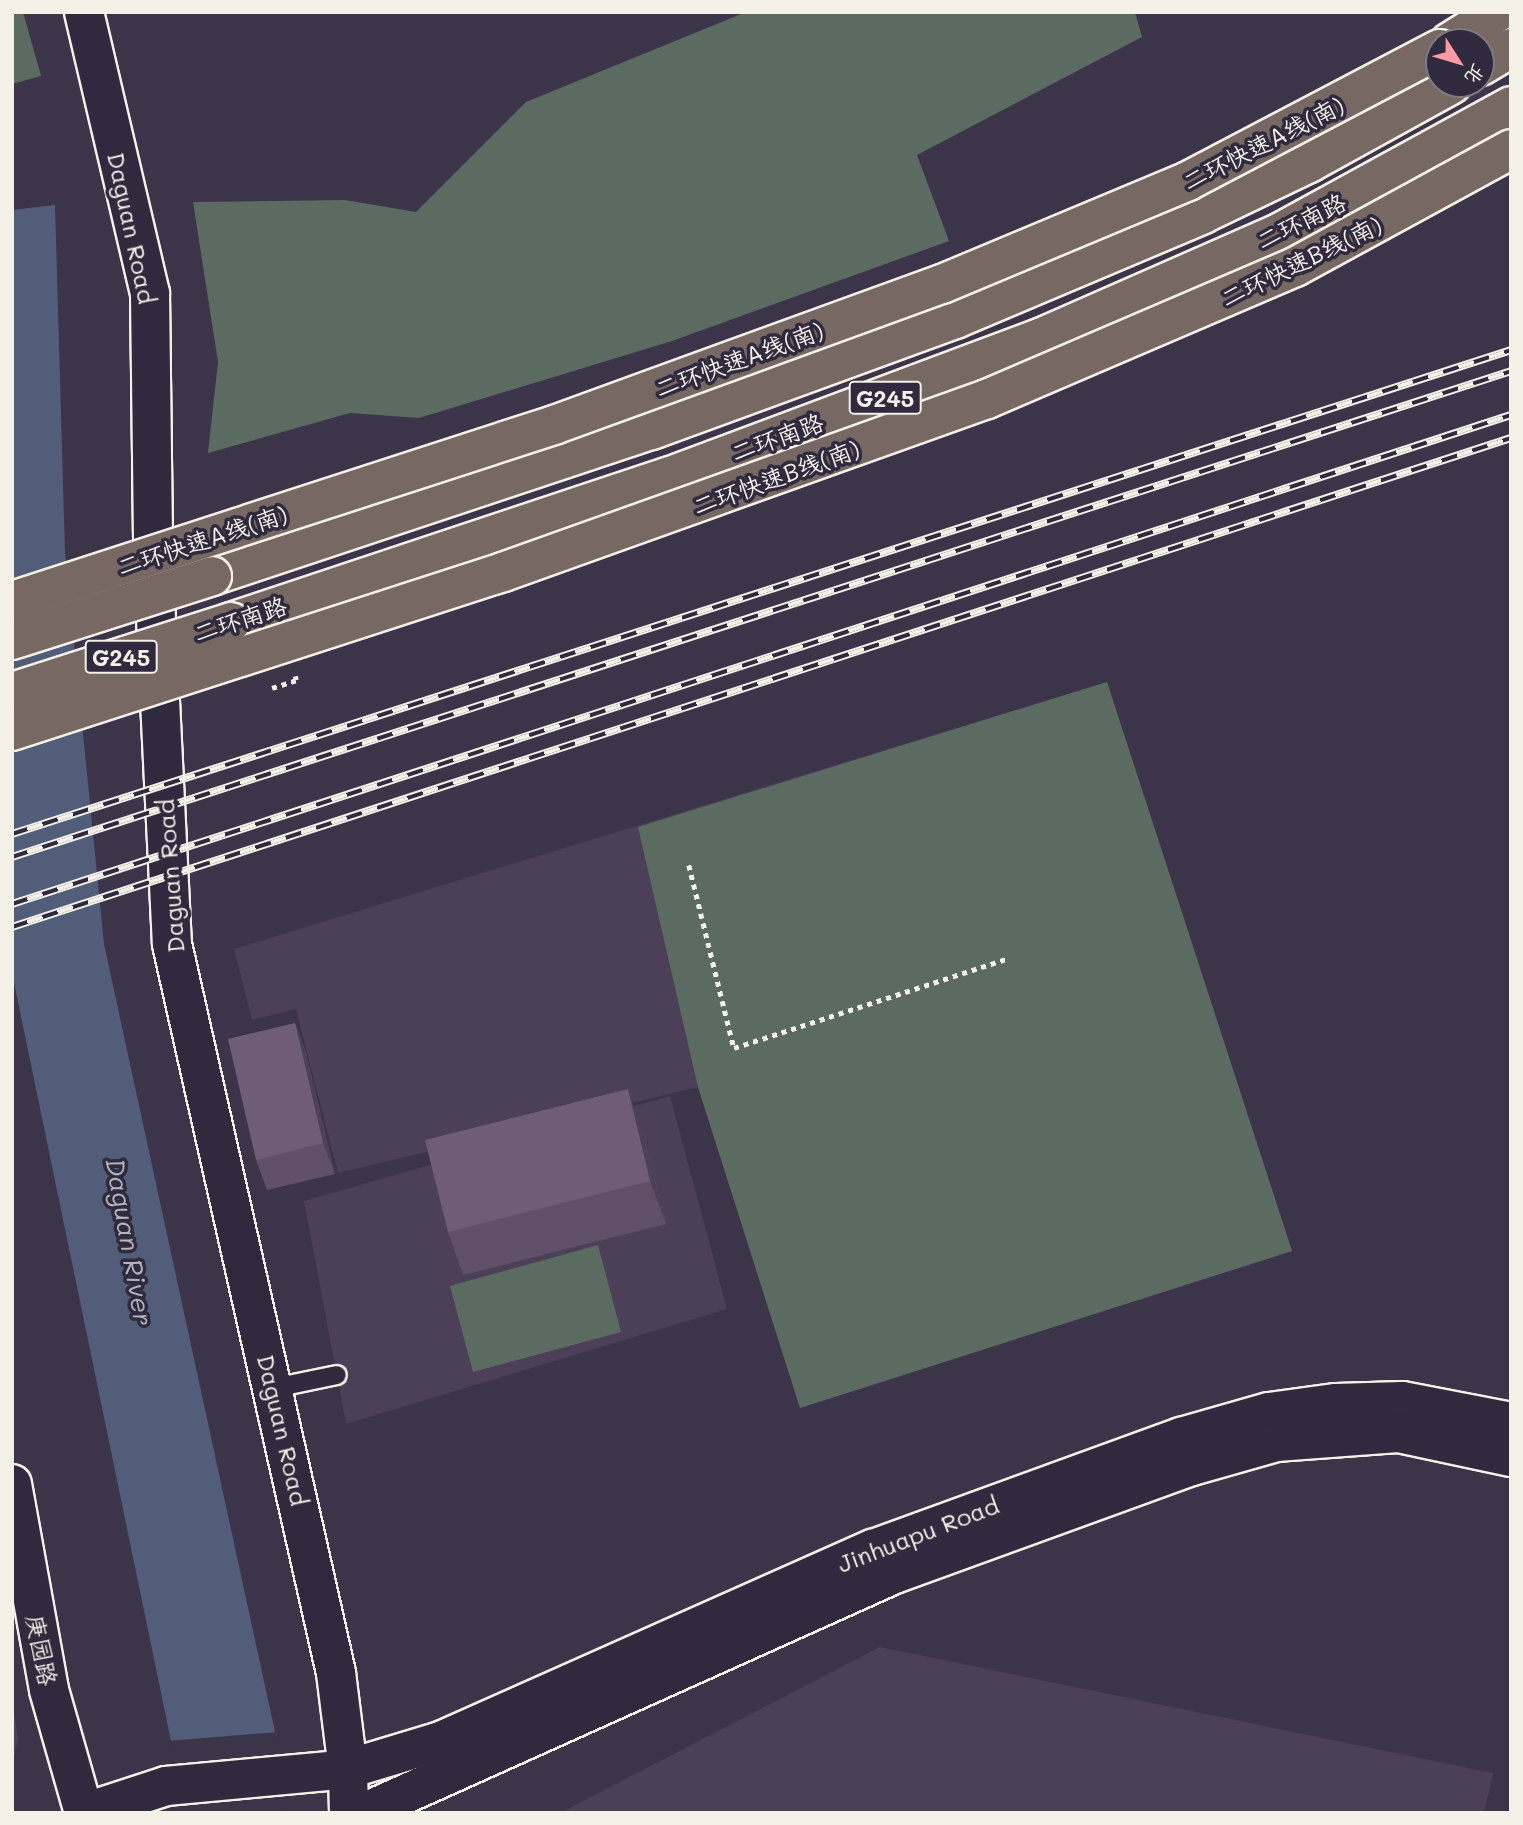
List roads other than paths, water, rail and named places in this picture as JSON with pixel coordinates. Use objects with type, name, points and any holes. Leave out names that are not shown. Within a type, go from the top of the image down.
[{"type":"main road","points":[[1472,28],[1498,12]]},
{"type":"main road","points":[[1495,58],[1511,48]]},
{"type":"main road","name":"二环快速A线(南)","points":[[12,601],[541,429],[930,289],[1209,171],[1425,56]]},
{"type":"main road","name":"二环南路","points":[[12,640],[698,414],[978,310],[1257,189],[1426,98]]},
{"type":"main road","name":"二环南路","points":[[12,692],[667,477],[1029,342],[1279,233],[1511,106]]},
{"type":"main road","name":"二环快速B线(南)","points":[[12,731],[528,563],[975,404],[1283,272],[1511,149]]},
{"type":"street","name":"Daguan Road","points":[[84,12],[150,293],[153,557],[172,944],[336,1673],[348,1769],[349,1813]]},
{"type":"street","name":"Jinhuapu Road","points":[[84,1813],[166,1786],[287,1777],[348,1769],[441,1741],[873,1549],[1181,1437],[1269,1412],[1336,1403],[1402,1401],[1511,1422]]},
{"type":"street","name":"Jinhuapu Road","points":[[363,1813],[892,1575],[1192,1466],[1276,1442],[1398,1433],[1511,1457]]},
{"type":"street","name":"庚园路","points":[[12,1484],[49,1690],[84,1813]]},
{"type":"lane","points":[[274,1388],[337,1375]]},
{"type":"water","name":"Daguan River","points":[[55,205],[65,553],[104,944],[275,1732],[280,1813],[178,1813],[171,1741],[12,973],[12,210]]},
{"type":"railway","points":[[12,834],[1511,350]]},
{"type":"railway","points":[[12,857],[1511,371]]},
{"type":"railway","points":[[12,904],[1511,415]]},
{"type":"railway","points":[[12,927],[1511,438]]}]
